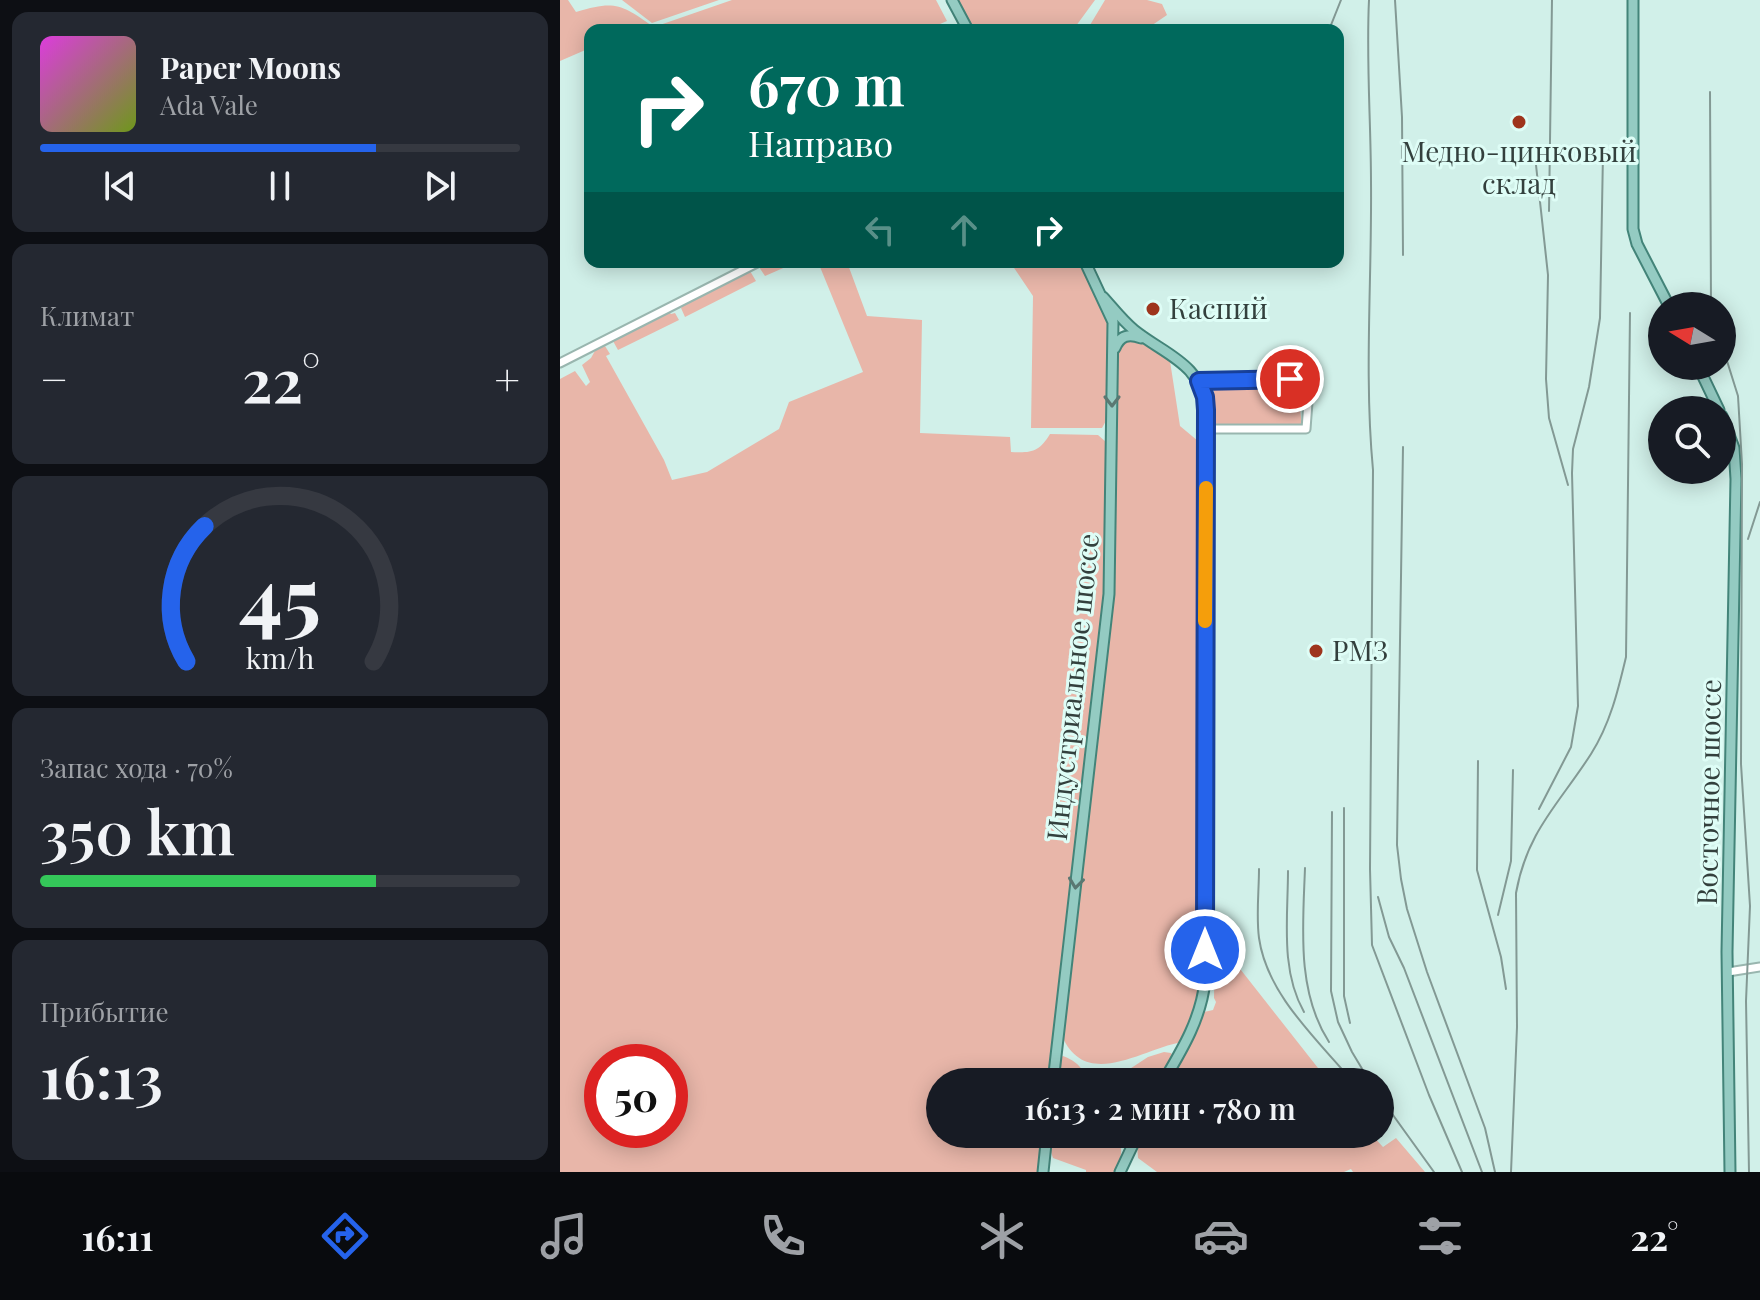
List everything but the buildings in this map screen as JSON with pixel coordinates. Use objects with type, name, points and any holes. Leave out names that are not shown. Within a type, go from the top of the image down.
[{"type":"main road","points":[[952,0],[965,24]]},
{"type":"main road","points":[[1633,0],[1633,229],[1637,244],[1662,292]]},
{"type":"main road","name":"Индустриальное шоссе","points":[[1055,1068],[1109,594],[1113,322],[1088,268]]},
{"type":"main road","name":"Индустриальное шоссе","points":[[1103,297],[1132,328],[1184,364],[1199,381]]},
{"type":"main road","points":[[1112,353],[1123,336],[1137,336],[1155,344]]},
{"type":"main road","points":[[1171,1068],[1196,1021],[1205,981],[1206,429],[1205,397],[1199,381]]},
{"type":"main road","name":"Восточное шоссе","points":[[1730,1172],[1728,972],[1736,484]]},
{"type":"main road","points":[[1043,1172],[1046,1148]]},
{"type":"main road","points":[[1120,1172],[1131,1148]]},
{"type":"street","points":[[560,363],[747,268]]},
{"type":"street","points":[[1199,381],[1290,379],[1304,382],[1309,389],[1306,429],[1206,429]]},
{"type":"street","points":[[1728,972],[1760,967]]},
{"type":"shaded area","points":[[560,0],[568,0],[576,12],[600,6],[617,6],[650,24],[584,24],[584,51],[560,61]]},
{"type":"shaded area","points":[[622,0],[719,0],[652,23]]},
{"type":"shaded area","points":[[732,0],[936,0],[947,21],[940,24],[663,24]]},
{"type":"shaded area","points":[[957,0],[1095,0],[1077,24],[969,24]]},
{"type":"shaded area","points":[[1105,0],[1147,0],[1162,4],[1167,15],[1154,24],[1091,24]]},
{"type":"shaded area","points":[[760,268],[783,268],[765,276]]},
{"type":"shaded area","points":[[820,268],[849,268],[867,316],[922,320],[920,433],[1010,437],[1011,452],[1034,450],[1050,434],[1098,435],[1106,442],[1103,604],[1051,1068],[926,1068],[926,1148],[1042,1148],[1039,1172],[560,1172],[560,379],[575,371],[586,386],[590,382],[582,365],[596,349],[605,346],[610,354],[606,356],[672,480],[707,472],[779,429],[789,402],[863,372]]},
{"type":"shaded area","points":[[1014,268],[1084,268],[1109,321],[1107,419],[1102,428],[1031,428],[1033,296]]},
{"type":"shaded area","points":[[750,271],[756,281],[685,317],[681,308],[685,304]]},
{"type":"shaded area","points":[[669,312],[675,313],[679,320],[618,350],[613,341]]},
{"type":"shaded area","points":[[1123,340],[1142,344],[1170,361],[1180,426],[1198,441],[1198,994],[1182,1042],[1133,1058],[1100,1064],[1085,1061],[1072,1052],[1062,1036],[1111,598],[1116,353]]},
{"type":"shaded area","points":[[1214,384],[1298,384],[1302,388],[1302,426],[1214,426]]},
{"type":"shaded area","points":[[1215,937],[1318,1068],[1175,1068],[1204,1012],[1213,1010]]},
{"type":"shaded area","points":[[1164,1052],[1173,1056],[1167,1068],[1131,1068],[1148,1057]]},
{"type":"shaded area","points":[[1063,1056],[1081,1068],[1057,1068],[1058,1060]]},
{"type":"shaded area","points":[[1396,1138],[1425,1172],[1353,1172],[1351,1169],[1344,1172],[1157,1172],[1138,1158],[1137,1148],[1394,1148]]},
{"type":"shaded area","points":[[1050,1148],[1120,1148],[1121,1153],[1114,1172],[1086,1172],[1053,1158]]},
{"type":"railway","points":[[1331,24],[1341,0]]},
{"type":"railway","points":[[1369,0],[1369,362],[1373,470],[1372,945],[1462,1172]]},
{"type":"railway","points":[[1395,0],[1402,117],[1403,255]]},
{"type":"railway","points":[[1549,211],[1552,0]]},
{"type":"railway","points":[[1710,92],[1711,292]]},
{"type":"railway","points":[[1539,809],[1571,747],[1578,706],[1573,449],[1589,387],[1600,318],[1603,153]]},
{"type":"railway","points":[[1536,165],[1548,275],[1546,379],[1549,418],[1568,485]]},
{"type":"railway","points":[[1511,1172],[1517,1027],[1516,893],[1521,871],[1536,835],[1603,731],[1626,657],[1630,313]]},
{"type":"railway","points":[[1733,380],[1738,396],[1742,464],[1741,764],[1750,906],[1746,1001],[1749,1172]]},
{"type":"railway","points":[[1403,447],[1397,845],[1401,879],[1427,972],[1485,1128],[1495,1172]]},
{"type":"railway","points":[[1748,539],[1760,502]]},
{"type":"railway","points":[[1478,761],[1477,870],[1501,957],[1506,989]]},
{"type":"railway","points":[[1498,915],[1511,861],[1513,770]]},
{"type":"railway","points":[[1344,808],[1344,996],[1350,1023]]},
{"type":"railway","points":[[1332,812],[1331,991],[1338,1022],[1362,1068]]},
{"type":"railway","points":[[1305,868],[1303,935],[1306,980],[1318,1022],[1329,1042]]},
{"type":"railway","points":[[1259,869],[1259,938],[1272,979],[1296,1016],[1341,1068]]},
{"type":"railway","points":[[1288,871],[1288,961],[1296,996],[1304,1012]]},
{"type":"railway","points":[[1378,897],[1389,937],[1404,968],[1482,1172]]},
{"type":"railway","points":[[1394,1116],[1434,1172]]},
{"type":"slow traffic","points":[[1205,621],[1206,488]]},
{"type":"place","name":"Медно-цинковый склад","points":[[1519,122]]},
{"type":"place","name":"Каспий","points":[[1153,309]]},
{"type":"place","name":"РМЗ","points":[[1316,651]]},
{"type":"route","points":[[1205,950],[1206,410],[1199,381],[1290,379]]}]
